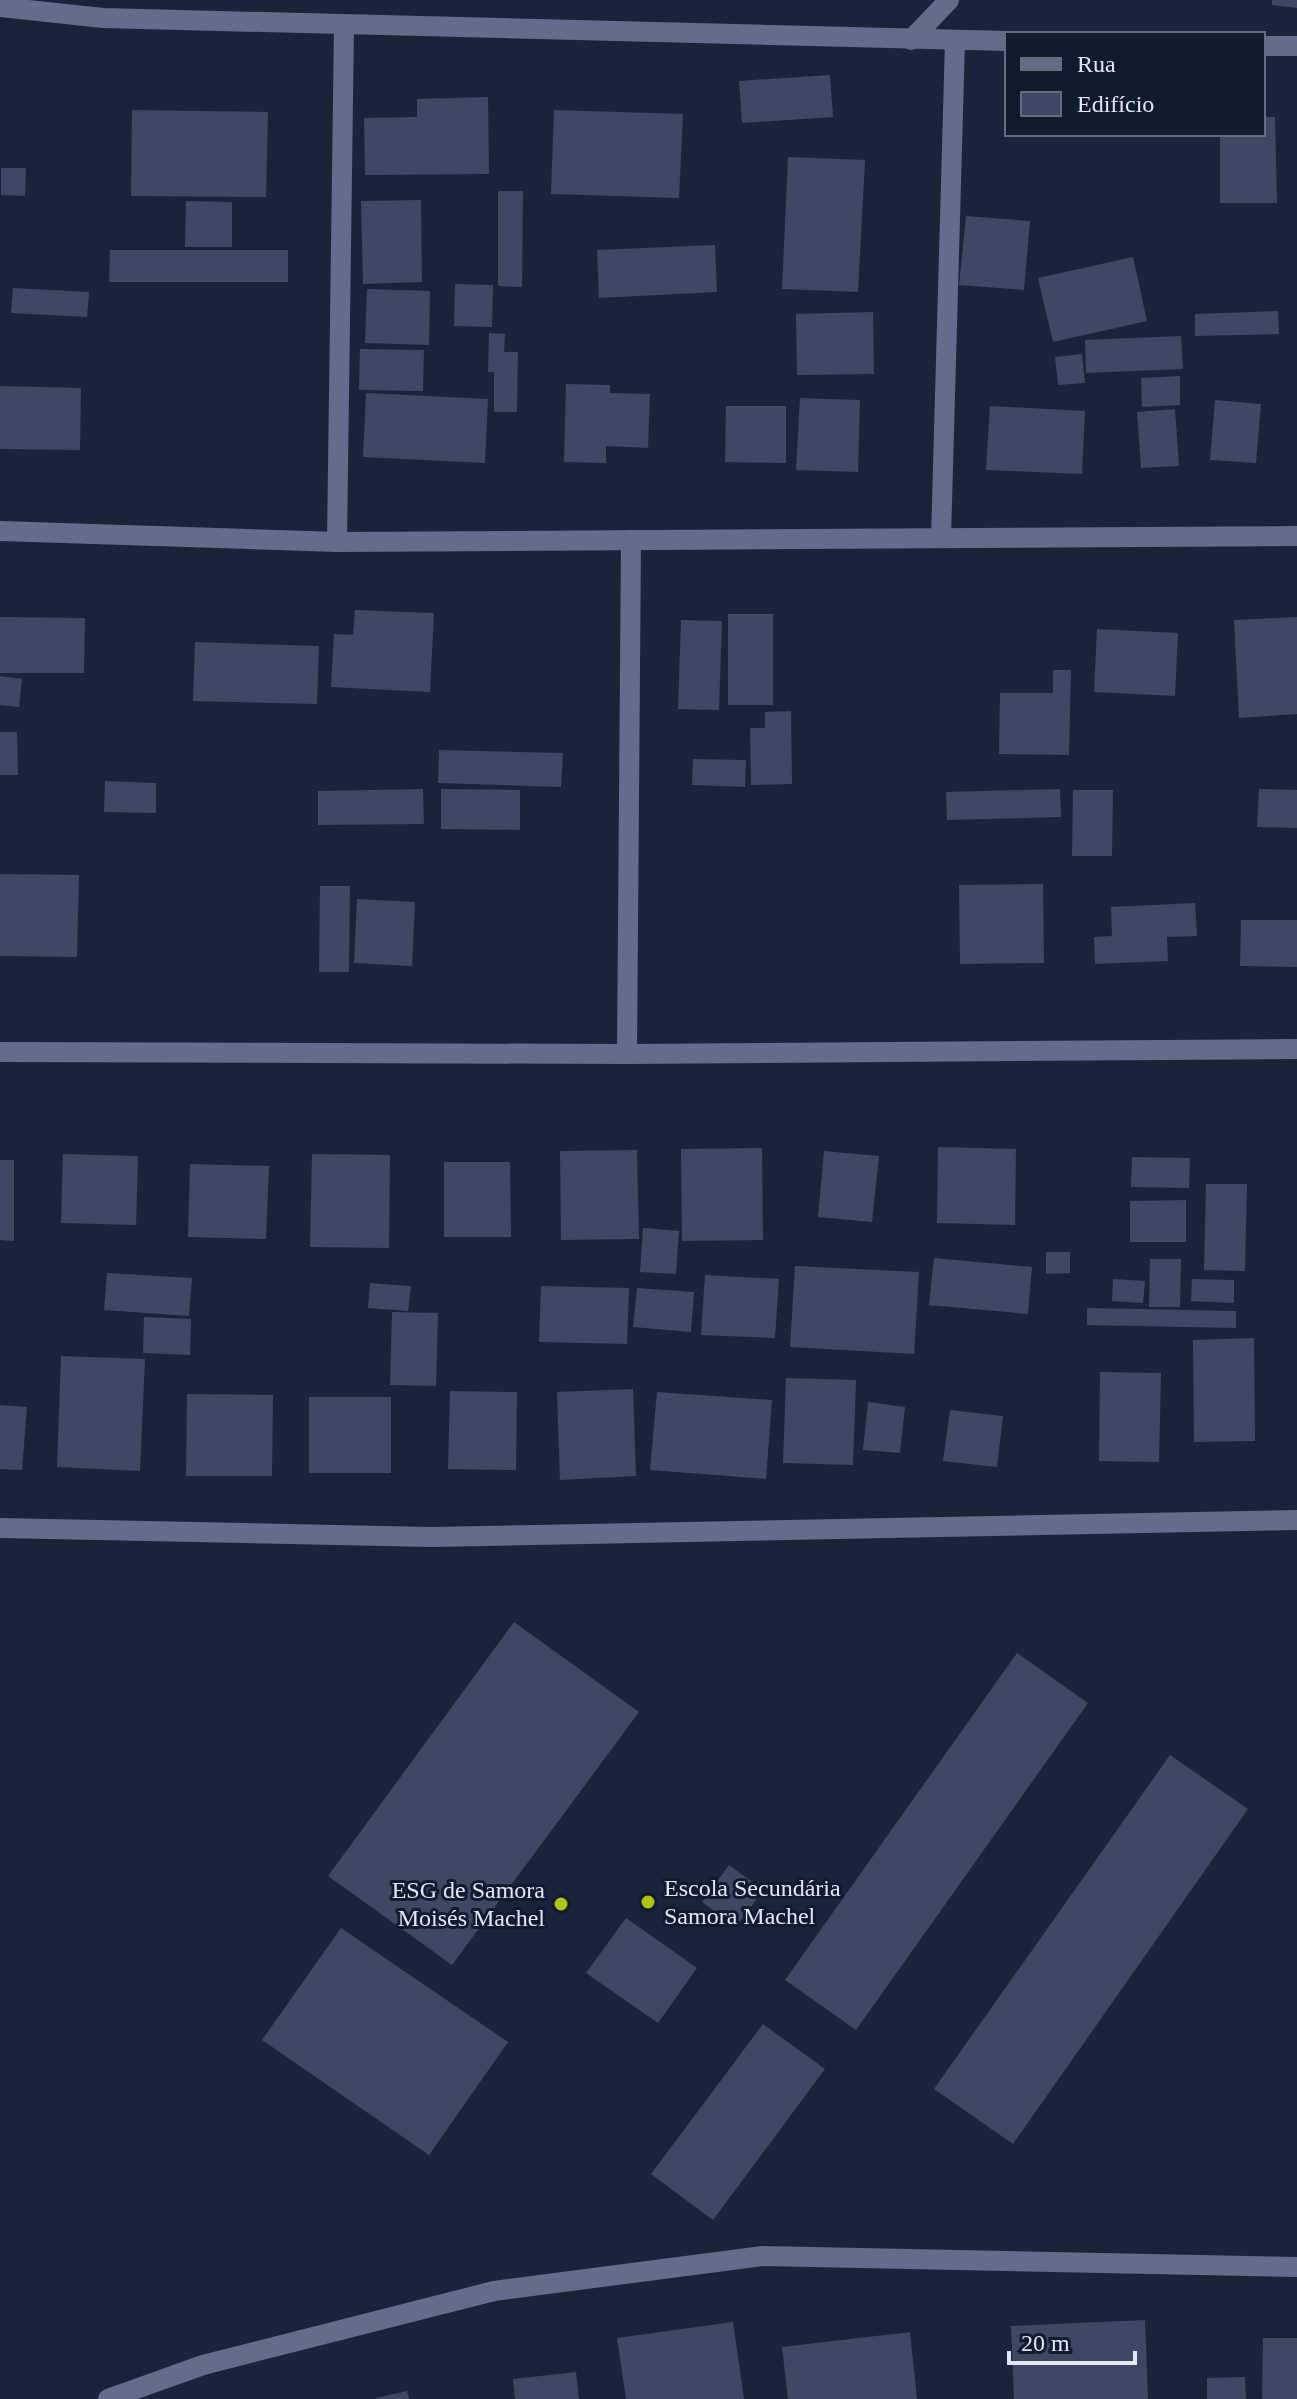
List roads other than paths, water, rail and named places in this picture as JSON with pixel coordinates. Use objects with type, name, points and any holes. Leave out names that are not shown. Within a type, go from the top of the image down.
[{"type":"street","points":[[911,40],[949,0]]},
{"type":"street","points":[[0,7],[103,18],[1005,41]]},
{"type":"street","points":[[337,542],[344,25]]},
{"type":"street","points":[[941,538],[955,41]]},
{"type":"street","points":[[1265,46],[1297,46]]},
{"type":"street","points":[[0,531],[337,542],[1297,536]]},
{"type":"street","points":[[627,1054],[631,540]]},
{"type":"street","points":[[0,1052],[627,1054],[1297,1049]]},
{"type":"street","points":[[0,1528],[431,1537],[1297,1520]]},
{"type":"street","points":[[108,2399],[203,2365],[494,2291],[763,2256],[1297,2267]]},
{"type":"place","name":"Escola Secundária Samora Machel","points":[[648,1902]]},
{"type":"place","name":"ESG de Samora Moisés Machel","points":[[561,1904]]}]
